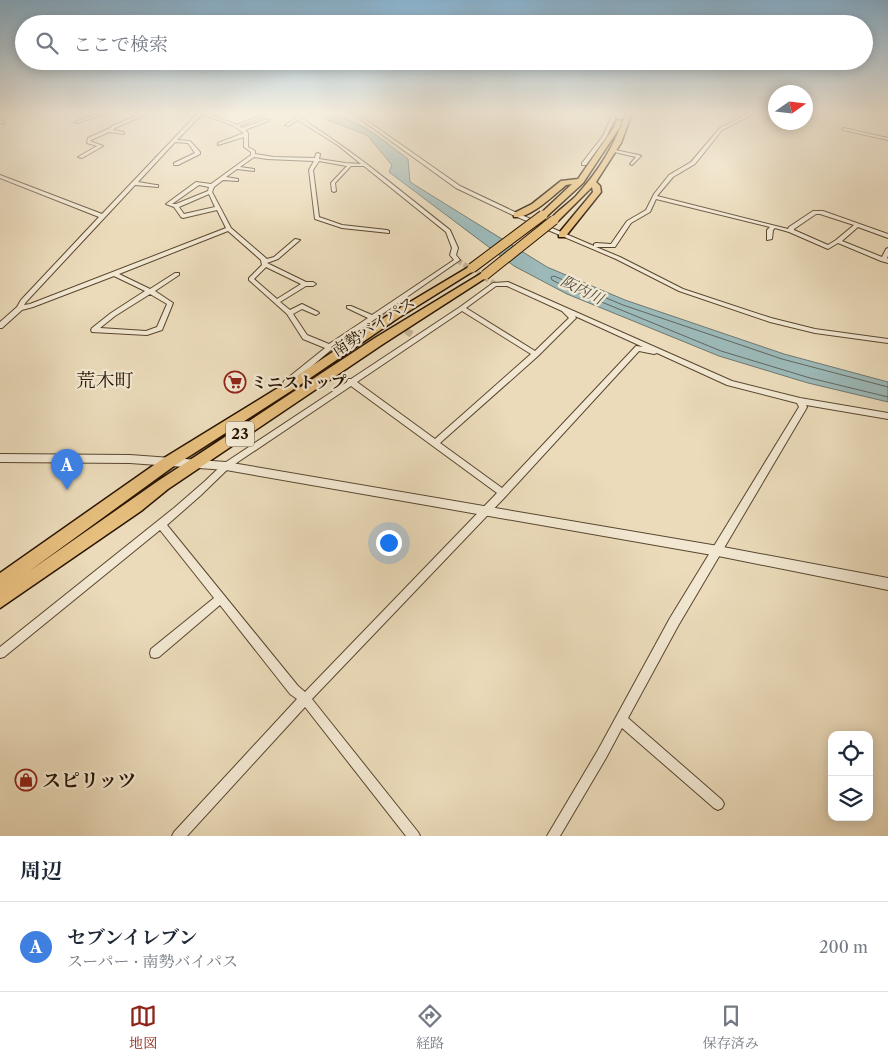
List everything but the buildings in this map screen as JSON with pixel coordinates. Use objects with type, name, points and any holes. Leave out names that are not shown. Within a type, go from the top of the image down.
[{"type":"highway","name":"南勢バイパス","points":[[0,582],[169,462],[290,386],[394,316],[472,268],[543,215],[580,181],[600,152]]},
{"type":"highway","name":"南勢バイパス","points":[[0,600],[136,506],[163,485],[379,341],[485,275],[573,205],[611,152]]},
{"type":"highway","points":[[517,215],[535,206],[564,183],[580,181]]},
{"type":"highway","points":[[562,234],[597,192],[596,186],[590,182]]},
{"type":"street","points":[[80,157],[90,152]]},
{"type":"street","points":[[0,326],[20,308],[23,301],[163,152]]},
{"type":"street","points":[[176,164],[197,152]]},
{"type":"street","points":[[290,386],[287,383],[330,347],[371,317],[457,260],[454,255],[455,248],[448,231],[349,152]]},
{"type":"street","points":[[409,152],[458,187],[517,215],[618,258],[681,290],[745,312],[815,331],[888,341]]},
{"type":"street","points":[[584,164],[593,152]]},
{"type":"street","points":[[621,152],[638,156],[632,164]]},
{"type":"street","points":[[580,241],[603,247],[613,246],[629,222],[648,211],[656,194],[672,176],[693,163],[702,152]]},
{"type":"street","points":[[318,154],[311,170],[317,218],[324,222],[350,228],[387,232]]},
{"type":"street","points":[[313,284],[305,284],[265,264],[264,259],[230,229],[210,192],[212,186],[253,155],[264,158],[316,160],[350,165],[365,165]]},
{"type":"street","points":[[334,191],[333,183],[350,165]]},
{"type":"street","points":[[236,168],[252,170]]},
{"type":"street","points":[[0,176],[102,216]]},
{"type":"street","points":[[222,178],[236,180]]},
{"type":"street","points":[[134,182],[156,186]]},
{"type":"street","points":[[210,192],[176,206],[168,204],[194,184],[204,183],[212,186]]},
{"type":"street","points":[[655,197],[791,231],[828,247],[856,226]]},
{"type":"street","points":[[176,206],[183,216],[218,208]]},
{"type":"street","points":[[791,231],[791,228],[816,212],[821,212],[888,236]]},
{"type":"street","points":[[769,239],[770,230],[773,227]]},
{"type":"street","points":[[20,308],[31,306],[230,229]]},
{"type":"street","points":[[296,240],[276,258],[265,264],[251,279],[289,313],[305,336],[330,347]]},
{"type":"street","points":[[838,241],[885,260],[888,250]]},
{"type":"street","points":[[114,274],[152,292],[170,303],[160,328],[147,333],[94,330],[101,323],[152,292],[177,274]]},
{"type":"street","points":[[277,301],[305,284]]},
{"type":"street","points":[[0,653],[69,600],[161,524],[214,479],[226,466],[495,284],[508,284],[730,383],[800,401],[888,416]]},
{"type":"street","points":[[289,313],[302,306],[316,313]]},
{"type":"street","points":[[435,443],[536,354],[572,318],[560,306]]},
{"type":"street","points":[[349,307],[371,317]]},
{"type":"street","points":[[462,308],[536,354]]},
{"type":"street","points":[[178,836],[304,699],[503,493],[638,348],[668,354]]},
{"type":"street","points":[[350,381],[503,493]]},
{"type":"street","points":[[553,836],[621,719],[674,622],[804,407],[800,401]]},
{"type":"street","points":[[0,458],[71,457],[226,466],[718,551],[888,584]]},
{"type":"street","points":[[161,524],[414,836]]},
{"type":"street","points":[[155,653],[221,598]]},
{"type":"street","points":[[621,719],[718,804]]},
{"type":"water","name":"阪内川","points":[[381,152],[399,152],[408,159],[410,182],[547,267],[625,300],[784,354],[888,382],[888,402],[808,383],[719,356],[567,294],[514,266],[389,172],[392,165]]},
{"type":"tunnel","points":[[457,260],[495,284]]},
{"type":"tunnel","points":[[378,313],[416,337]]},
{"type":"place","name":"ミニストップ","points":[[235,382]]},
{"type":"place","name":"セブンイレブン","points":[[67,490]]},
{"type":"place","name":"スピリッツ","points":[[26,780]]},
{"type":"district","name":"荒木町","points":[[105,380]]}]
